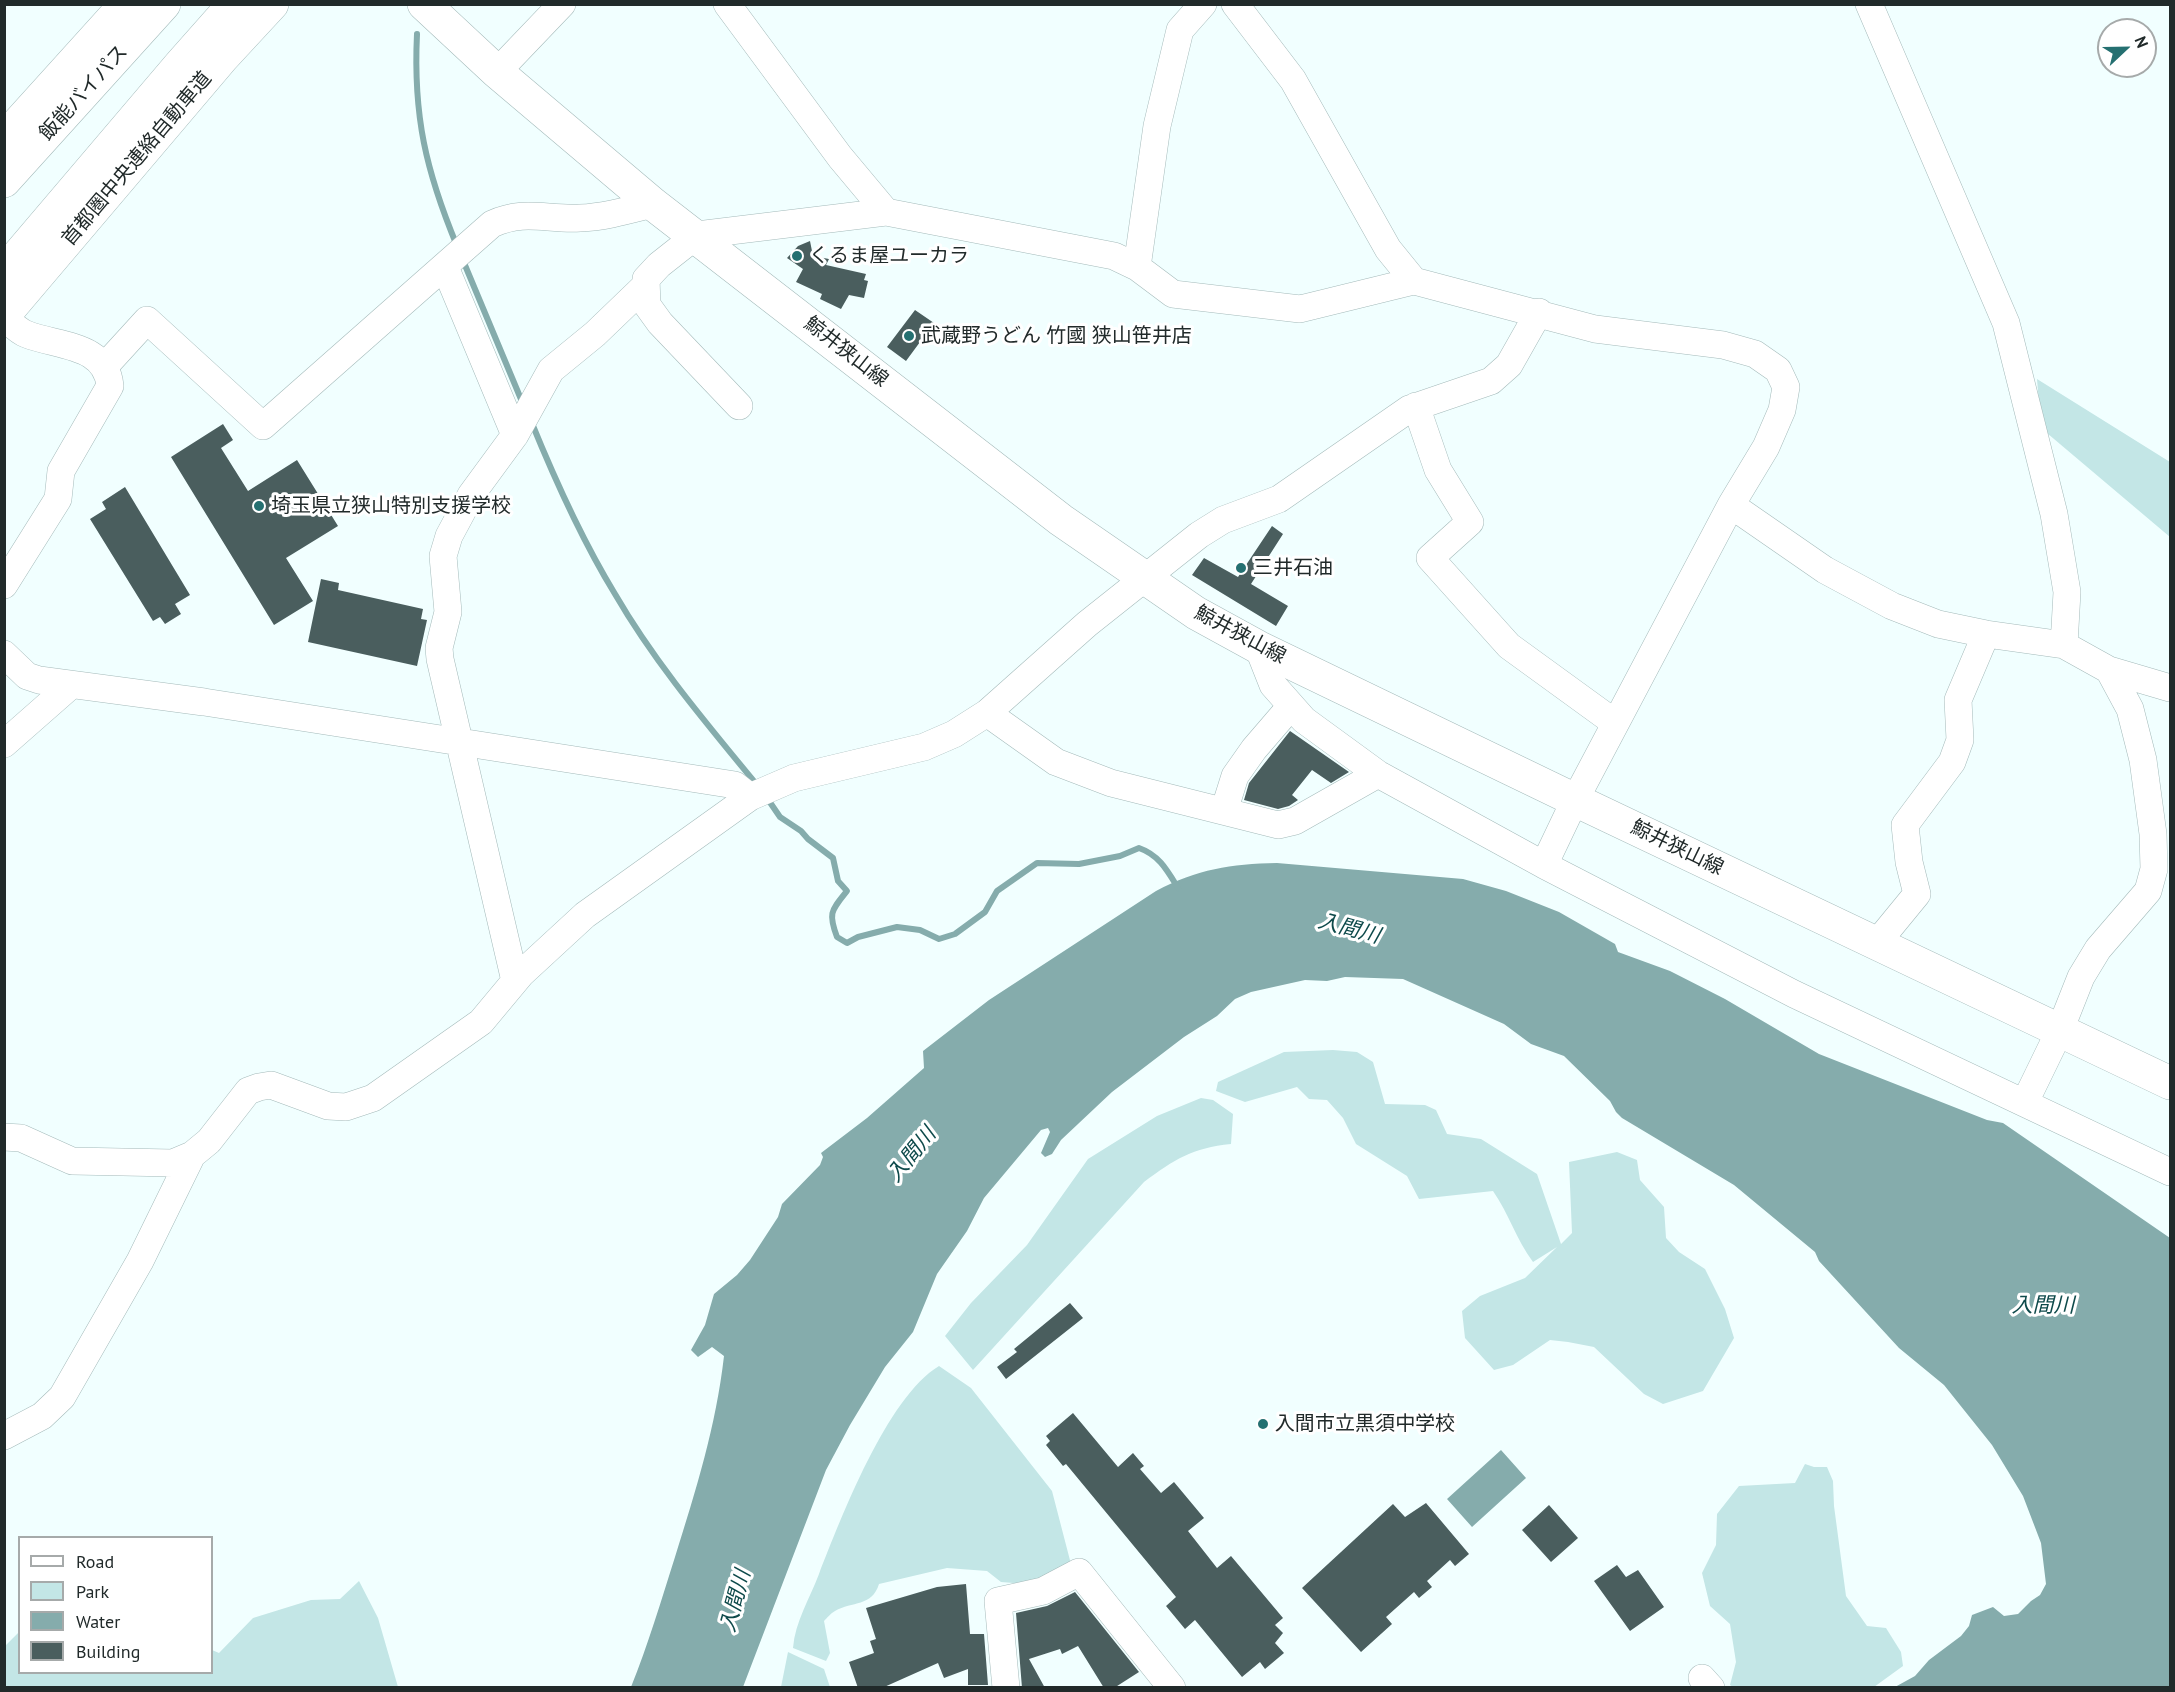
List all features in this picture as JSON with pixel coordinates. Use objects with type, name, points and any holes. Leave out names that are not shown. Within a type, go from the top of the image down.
[{"type":"main road","name":"飯能バイパス","points":[[4,139],[126,4]]},
{"type":"main road","name":"飯能バイパス","points":[[4,181],[164,4]]},
{"type":"main road","name":"首都圏中央連絡自動車道","points":[[4,272],[234,4]]},
{"type":"main road","name":"首都圏中央連絡自動車道","points":[[4,316],[222,58],[272,4]]},
{"type":"main road","name":"鯨井狭山線","points":[[424,4],[497,72],[653,204],[697,235],[1061,520],[1196,613],[1258,647],[1575,800],[2170,1083]]},
{"type":"street","points":[[497,72],[562,4]]},
{"type":"street","points":[[727,4],[840,157],[886,212]]},
{"type":"street","points":[[1137,267],[1156,126],[1180,30],[1203,4]]},
{"type":"street","points":[[1235,4],[1293,80],[1388,249],[1413,281]]},
{"type":"street","points":[[1869,4],[2006,323],[2054,514],[2067,592],[2064,645]]},
{"type":"street","points":[[105,366],[147,320],[263,426],[492,224],[520,214],[577,218],[653,204]]},
{"type":"street","points":[[738,406],[660,323],[647,304],[646,279],[697,235],[886,212],[1114,256],[1137,267],[1173,294],[1300,309],[1413,281],[1595,328],[1723,345],[1755,354],[1778,370],[1786,387],[1782,410],[1766,447],[1731,505],[1575,800],[1544,865]]},
{"type":"street","points":[[456,258],[515,435]]},
{"type":"street","points":[[515,981],[440,659],[439,648],[448,612],[443,555],[449,536],[471,495],[515,435],[551,370],[595,334],[646,285]]},
{"type":"street","points":[[4,1137],[21,1138],[72,1161],[173,1163],[192,1155],[209,1141],[248,1091],[259,1087],[271,1085],[328,1106],[346,1107],[373,1098],[481,1022],[515,981],[585,915],[750,797],[794,778],[924,747],[954,734],[987,713],[1087,624],[1199,535],[1223,520],[1279,498],[1383,425],[1416,406],[1491,381],[1509,365],[1539,312]]},
{"type":"street","points":[[4,316],[24,334],[92,354],[109,373],[110,386],[61,471],[58,498],[4,585]]},
{"type":"street","points":[[1416,406],[1438,470],[1470,522],[1430,558],[1509,646],[1616,723]]},
{"type":"street","points":[[1731,505],[1825,570],[1892,606],[1938,624],[1986,634],[2064,645],[2109,670],[2170,688]]},
{"type":"street","points":[[1876,944],[1917,894],[1909,862],[1905,825],[1952,762],[1960,740],[1958,700],[1986,634]]},
{"type":"street","points":[[1258,647],[1273,685],[1304,720],[1378,774],[1544,865],[1794,994],[2170,1172]]},
{"type":"street","points":[[4,654],[27,676],[70,686],[204,702],[735,785],[750,797]]},
{"type":"street","points":[[2025,1102],[2060,1030],[2081,977],[2098,949],[2160,880],[2154,869],[2153,834],[2143,760],[2130,709],[2109,670]]},
{"type":"street","points":[[4,744],[70,686]]},
{"type":"street","points":[[1224,811],[1235,776],[1254,749],[1291,706]]},
{"type":"street","points":[[987,713],[1056,762],[1111,783],[1278,825],[1295,821],[1378,774]]},
{"type":"street","points":[[4,1436],[42,1416],[62,1397],[140,1261],[192,1155]]},
{"type":"street","points":[[1006,1688],[998,1601],[1043,1591],[1079,1572],[1172,1688]]},
{"type":"green space","points":[[2037,379],[2170,462],[2170,537],[2041,428]]},
{"type":"green space","points":[[1333,1050],[1357,1052],[1373,1062],[1385,1104],[1425,1105],[1436,1110],[1447,1134],[1481,1139],[1537,1174],[1561,1244],[1572,1233],[1569,1162],[1617,1152],[1637,1160],[1640,1180],[1664,1207],[1666,1238],[1679,1252],[1705,1269],[1725,1309],[1734,1338],[1703,1391],[1663,1404],[1644,1394],[1594,1347],[1550,1340],[1513,1365],[1494,1370],[1465,1338],[1462,1311],[1480,1296],[1525,1278],[1557,1247],[1533,1262],[1493,1191],[1419,1199],[1407,1176],[1356,1144],[1343,1118],[1327,1100],[1309,1099],[1297,1087],[1245,1102],[1216,1091],[1218,1082],[1284,1052]]},
{"type":"green space","points":[[1201,1098],[1213,1100],[1233,1114],[1231,1144],[1205,1148],[1184,1156],[1144,1182],[973,1370],[945,1336],[971,1303],[1027,1245],[1088,1159],[1157,1116]]},
{"type":"green space","points":[[939,1366],[971,1388],[1052,1491],[1072,1568],[1040,1585],[1001,1582],[987,1571],[947,1568],[879,1584],[872,1597],[835,1611],[824,1621],[830,1653],[826,1661],[793,1648],[803,1610],[868,1461],[901,1404],[920,1382]]},
{"type":"green space","points":[[1805,1464],[1827,1467],[1833,1481],[1834,1506],[1846,1596],[1867,1626],[1886,1628],[1901,1652],[1903,1666],[1874,1687],[1733,1687],[1730,1685],[1736,1662],[1730,1624],[1710,1606],[1702,1573],[1716,1545],[1717,1514],[1739,1486],[1795,1483]]},
{"type":"green space","points":[[359,1581],[378,1618],[398,1687],[5,1687],[5,1646],[18,1633],[18,1674],[213,1674],[213,1650],[219,1653],[253,1618],[311,1600],[340,1599]]},
{"type":"green space","points":[[788,1652],[824,1669],[830,1687],[781,1687]]},
{"type":"water","name":"入間川","points":[[1277,863],[1463,879],[1506,891],[1559,912],[1615,944],[1618,952],[1670,971],[1725,999],[1819,1054],[1987,1120],[2003,1123],[2170,1238],[2170,1687],[1895,1687],[1915,1676],[1929,1660],[1961,1636],[1969,1626],[1972,1615],[1993,1607],[2004,1616],[2018,1614],[2040,1595],[2046,1584],[2041,1543],[2023,1496],[1992,1445],[1944,1385],[1899,1348],[1819,1261],[1815,1252],[1734,1185],[1622,1118],[1610,1101],[1564,1056],[1531,1044],[1504,1024],[1403,979],[1345,977],[1327,981],[1305,980],[1251,992],[1235,999],[1217,1016],[1184,1037],[1112,1092],[1061,1140],[1052,1154],[1045,1157],[1041,1153],[1050,1132],[1048,1128],[1041,1130],[984,1198],[967,1231],[937,1274],[913,1332],[885,1367],[850,1425],[826,1470],[743,1687],[631,1687],[654,1623],[690,1507],[716,1408],[724,1356],[712,1347],[698,1357],[691,1350],[705,1325],[714,1294],[737,1275],[750,1260],[778,1217],[782,1204],[820,1165],[823,1157],[821,1153],[867,1118],[924,1068],[923,1051],[989,1000],[1156,891],[1186,877],[1215,869]]},
{"type":"water","points":[[1501,1450],[1526,1478],[1472,1527],[1447,1499]]},
{"type":"building","points":[[810,241],[813,256],[829,259],[826,265],[866,274],[864,280],[868,281],[864,298],[849,295],[841,309],[820,299],[822,294],[796,282],[803,269],[787,258],[798,246]]},
{"type":"building","name":"武蔵野うどん 竹國 狭山笹井店","points":[[915,310],[934,323],[906,361],[887,347]]},
{"type":"building","points":[[223,424],[233,440],[221,448],[248,491],[297,460],[338,526],[286,558],[313,601],[274,625],[171,457]]},
{"type":"building","points":[[125,487],[190,595],[175,604],[181,614],[165,624],[160,617],[153,621],[90,519],[106,509],[102,502]]},
{"type":"building","points":[[1272,526],[1283,534],[1251,584],[1288,606],[1276,626],[1192,575],[1204,558],[1238,577]]},
{"type":"building","points":[[321,579],[339,583],[338,590],[423,609],[421,619],[427,620],[417,666],[308,642]]},
{"type":"building","points":[[1290,731],[1349,772],[1331,783],[1312,770],[1292,795],[1298,800],[1278,809],[1244,800],[1249,783]]},
{"type":"building","points":[[1070,1303],[1083,1318],[1006,1379],[997,1367],[1017,1352],[1014,1349]]},
{"type":"building","points":[[1073,1413],[1118,1467],[1133,1453],[1144,1466],[1140,1469],[1161,1493],[1174,1482],[1204,1518],[1188,1531],[1217,1568],[1231,1556],[1283,1618],[1275,1625],[1283,1633],[1275,1643],[1284,1653],[1265,1669],[1260,1662],[1242,1677],[1195,1620],[1185,1629],[1166,1606],[1176,1597],[1066,1464],[1063,1466],[1046,1445],[1050,1441],[1046,1436]]},
{"type":"building","points":[[1426,1503],[1469,1554],[1455,1566],[1450,1560],[1427,1581],[1432,1587],[1419,1598],[1414,1592],[1386,1617],[1392,1624],[1361,1652],[1302,1588],[1393,1504],[1405,1517]]},
{"type":"building","points":[[1549,1505],[1578,1538],[1551,1562],[1522,1530]]},
{"type":"building","points":[[1617,1565],[1626,1577],[1638,1570],[1664,1607],[1630,1631],[1594,1581]]},
{"type":"building","points":[[966,1584],[970,1634],[984,1634],[988,1685],[968,1685],[968,1669],[944,1678],[938,1663],[882,1688],[858,1688],[849,1662],[874,1653],[870,1641],[876,1639],[866,1608],[937,1587]]},
{"type":"building","points":[[1075,1592],[1139,1672],[1114,1688],[1104,1688],[1078,1646],[1062,1654],[1060,1649],[1029,1659],[1045,1688],[1022,1688],[1016,1613],[1047,1606]]},
{"type":"waterway","points":[[417,34],[417,91],[424,143],[437,193],[457,246]]},
{"type":"waterway","points":[[462,258],[523,404]]},
{"type":"waterway","points":[[531,421],[580,531],[631,620],[682,692],[757,785]]},
{"type":"waterway","points":[[767,798],[780,817],[833,858],[838,881],[847,891],[834,908],[832,917],[837,937],[847,943],[858,937],[897,927],[920,930],[939,939],[955,934],[985,912],[997,891],[1037,863],[1079,864],[1120,856],[1139,848],[1157,859],[1178,888]]},
{"type":"place","name":"くるま屋ユーカラ","points":[[797,256]]},
{"type":"place","name":"武蔵野うどん 竹國 狭山笹井店","points":[[909,336]]},
{"type":"place","name":"埼玉県立狭山特別支援学校","points":[[259,506]]},
{"type":"place","name":"三井石油","points":[[1241,568]]},
{"type":"place","name":"入間市立黒須中学校","points":[[1263,1424]]}]
